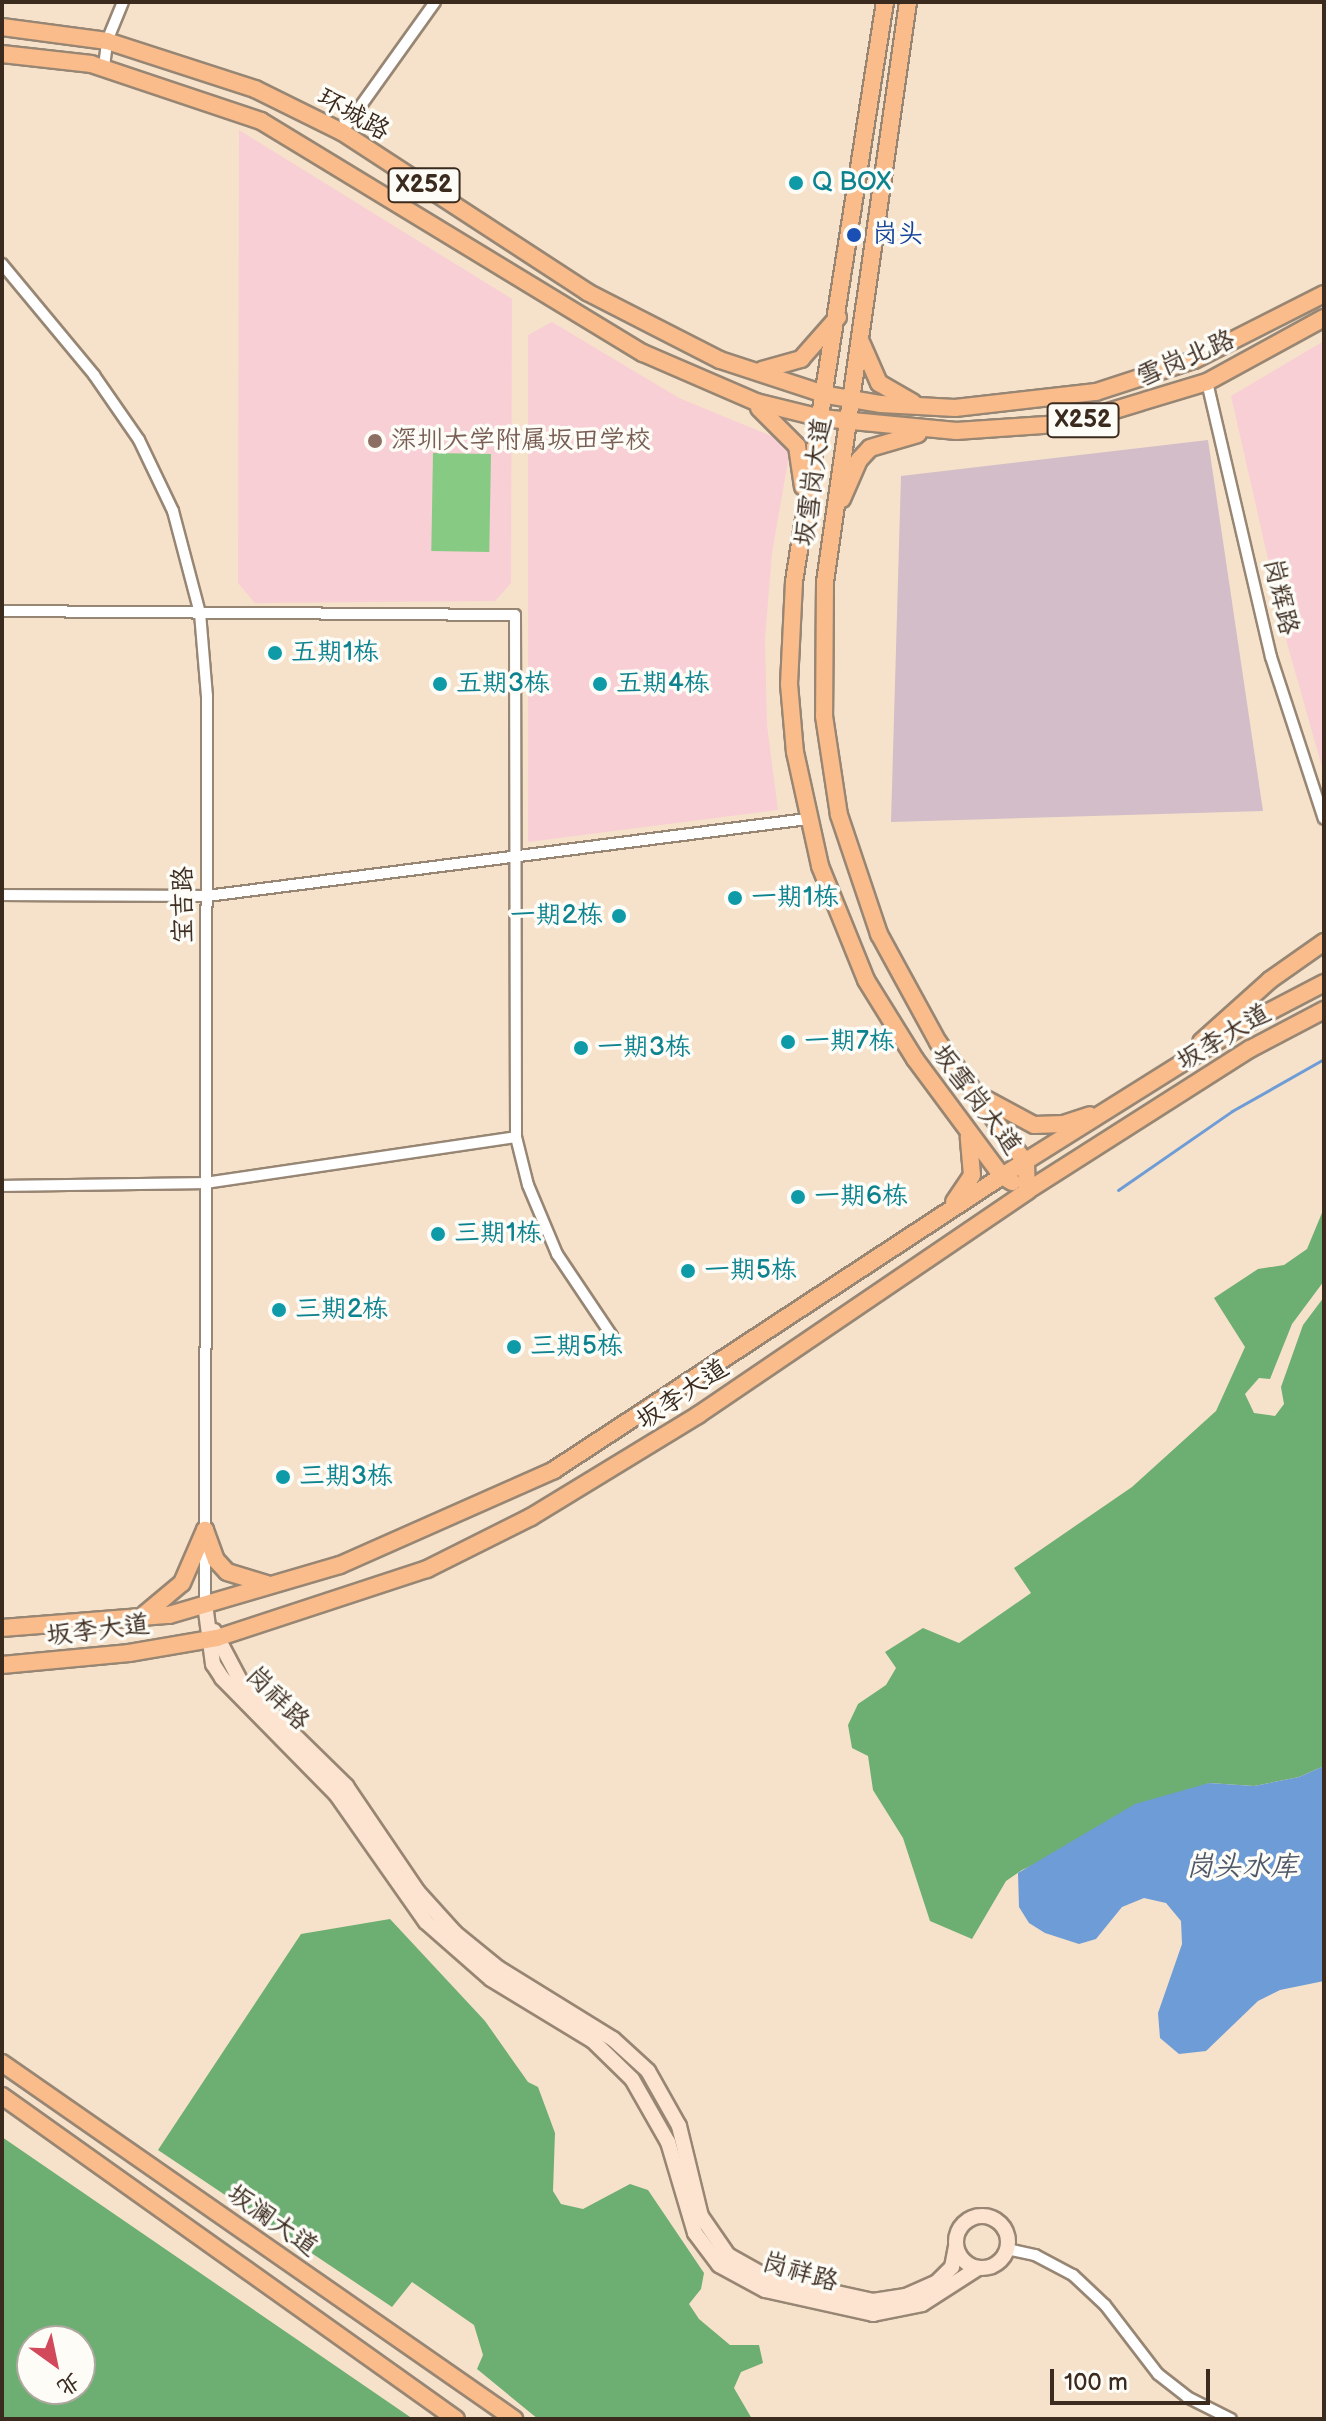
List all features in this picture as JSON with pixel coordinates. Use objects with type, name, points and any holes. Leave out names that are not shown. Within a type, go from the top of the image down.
[{"type":"main road","name":"坂雪岗大道","points":[[885,2],[827,395],[794,582],[789,684],[807,819],[829,895],[866,980],[915,1059],[1002,1176],[1027,1191]]},
{"type":"main road","name":"坂雪岗大道","points":[[908,2],[835,516],[821,660],[827,749],[839,815],[862,891],[892,962],[930,1029],[1026,1163],[1027,1191]]},
{"type":"main road","name":"环城路","points":[[2,27],[107,41],[255,89],[342,132],[587,292],[720,360],[827,395]]},
{"type":"main road","name":"环城路","points":[[2,54],[104,67],[261,121],[643,353],[740,396],[821,418]]},
{"type":"main road","name":"雪岗北路","points":[[827,395],[918,405],[1015,405],[1129,383],[1194,360],[1324,294]]},
{"type":"main road","points":[[756,371],[801,359],[839,316]]},
{"type":"main road","name":"雪岗北路","points":[[821,418],[933,430],[1072,423],[1207,382],[1324,318]]},
{"type":"main road","points":[[860,332],[879,383],[918,405]]},
{"type":"main road","points":[[740,396],[770,415],[797,446],[806,514]]},
{"type":"main road","points":[[835,516],[859,460],[870,448],[933,430]]},
{"type":"main road","points":[[1168,1073],[1270,980],[1324,942]]},
{"type":"main road","name":"坂李大道","points":[[2,1628],[131,1618],[205,1604],[273,1585],[340,1565],[453,1519],[554,1470],[1002,1176],[1238,1028],[1324,983]]},
{"type":"main road","name":"坂李大道","points":[[2,1665],[213,1639],[427,1569],[531,1517],[698,1415],[1027,1191],[1250,1049],[1324,1010]]},
{"type":"main road","points":[[975,1092],[1034,1125],[1063,1124],[1114,1107]]},
{"type":"main road","points":[[932,1223],[965,1190],[974,1167],[971,1143],[952,1107]]},
{"type":"main road","points":[[205,1530],[216,1560],[227,1572],[241,1580],[273,1585]]},
{"type":"main road","points":[[131,1618],[151,1611],[176,1591],[205,1530]]},
{"type":"main road","name":"坂澜大道","points":[[2,2063],[514,2419]]},
{"type":"main road","name":"坂澜大道","points":[[2,2096],[456,2419]]},
{"type":"street","points":[[104,67],[107,41],[123,2]]},
{"type":"street","points":[[342,132],[435,2]]},
{"type":"street","name":"宝吉路","points":[[2,264],[94,375],[139,440],[173,511],[200,613],[207,675],[205,1604]]},
{"type":"street","name":"岗辉路","points":[[1207,382],[1271,657],[1324,819]]},
{"type":"street","points":[[2,611],[515,615],[516,1137],[532,1197],[557,1254],[612,1336]]},
{"type":"street","points":[[2,895],[207,896],[807,819]]},
{"type":"street","points":[[2,1186],[205,1183],[516,1137]]},
{"type":"street","name":"岗祥路","points":[[205,1604],[213,1639],[213,1664],[232,1692],[336,1794],[426,1922],[491,1979],[593,2041],[632,2079],[668,2142],[689,2221],[719,2265],[765,2290],[873,2314],[922,2304],[978,2268]]},
{"type":"street","name":"岗祥路","points":[[213,1639],[242,1684],[346,1786],[418,1892],[455,1933],[498,1968],[613,2039],[648,2071],[679,2126],[701,2216],[728,2255],[769,2278],[873,2301],[906,2296],[937,2282],[952,2267],[956,2247]]},
{"type":"street","points":[[983,2216],[1006,2230],[1007,2249],[996,2264],[978,2268],[964,2261],[956,2247],[965,2222],[983,2216]]},
{"type":"street","points":[[1007,2249],[1035,2255],[1073,2275],[1105,2305],[1158,2374],[1187,2397],[1231,2419]]},
{"type":"shaded area","name":"深圳大学附属坂田学校","points":[[239,130],[512,299],[511,583],[495,601],[255,603],[238,583]]},
{"type":"shaded area","points":[[552,322],[679,398],[791,444],[772,553],[765,639],[767,725],[778,810],[528,842],[528,335]]},
{"type":"shaded area","points":[[1324,341],[1324,774],[1287,643],[1231,396]]},
{"type":"shaded area","points":[[1208,440],[1263,811],[891,822],[901,476]]},
{"type":"green space","points":[[433,453],[491,454],[489,552],[431,551]]},
{"type":"green space","points":[[1324,1208],[1324,1281],[1292,1324],[1270,1379],[1259,1378],[1245,1394],[1254,1413],[1275,1416],[1284,1404],[1281,1387],[1303,1325],[1324,1297],[1324,1766],[1299,1777],[1254,1786],[1209,1783],[1022,1870],[1006,1881],[972,1939],[930,1921],[903,1838],[873,1790],[868,1756],[852,1748],[848,1725],[858,1704],[886,1685],[896,1668],[885,1652],[923,1628],[959,1643],[1031,1593],[1014,1568],[1132,1487],[1216,1411],[1245,1347],[1214,1298],[1258,1269],[1284,1265],[1307,1249]]},
{"type":"green space","points":[[390,1919],[485,2021],[528,2082],[538,2087],[555,2133],[553,2191],[561,2204],[583,2209],[630,2184],[648,2190],[704,2273],[701,2289],[689,2304],[699,2319],[730,2345],[759,2345],[763,2363],[741,2372],[734,2388],[752,2419],[538,2419],[477,2369],[483,2355],[474,2325],[412,2282],[392,2307],[158,2150],[301,1934]]},
{"type":"green space","points":[[2,2137],[413,2419],[2,2419]]},
{"type":"water","name":"岗头水库","points":[[1324,1766],[1324,1981],[1280,1990],[1258,2001],[1206,2051],[1179,2054],[1160,2038],[1158,2013],[1182,1944],[1181,1921],[1166,1903],[1144,1898],[1122,1907],[1096,1939],[1079,1944],[1045,1933],[1029,1923],[1019,1907],[1018,1873],[1135,1804],[1209,1783],[1254,1786],[1299,1777]]},
{"type":"waterway","points":[[1118,1190],[1232,1111],[1324,1059]]},
{"type":"place","name":"Q BOX","points":[[796,183]]},
{"type":"place","name":"岗头","points":[[854,235]]},
{"type":"place","name":"深圳大学附属坂田学校","points":[[375,441]]},
{"type":"place","name":"五期1栋","points":[[275,653]]},
{"type":"place","name":"五期3栋","points":[[440,684]]},
{"type":"place","name":"五期4栋","points":[[600,684]]},
{"type":"place","name":"一期1栋","points":[[735,898]]},
{"type":"place","name":"一期2栋","points":[[619,916]]},
{"type":"place","name":"一期7栋","points":[[788,1042]]},
{"type":"place","name":"一期3栋","points":[[581,1048]]},
{"type":"place","name":"一期6栋","points":[[798,1197]]},
{"type":"place","name":"三期1栋","points":[[438,1234]]},
{"type":"place","name":"一期5栋","points":[[688,1271]]},
{"type":"place","name":"三期2栋","points":[[279,1310]]},
{"type":"place","name":"三期5栋","points":[[514,1347]]},
{"type":"place","name":"三期3栋","points":[[283,1477]]}]
